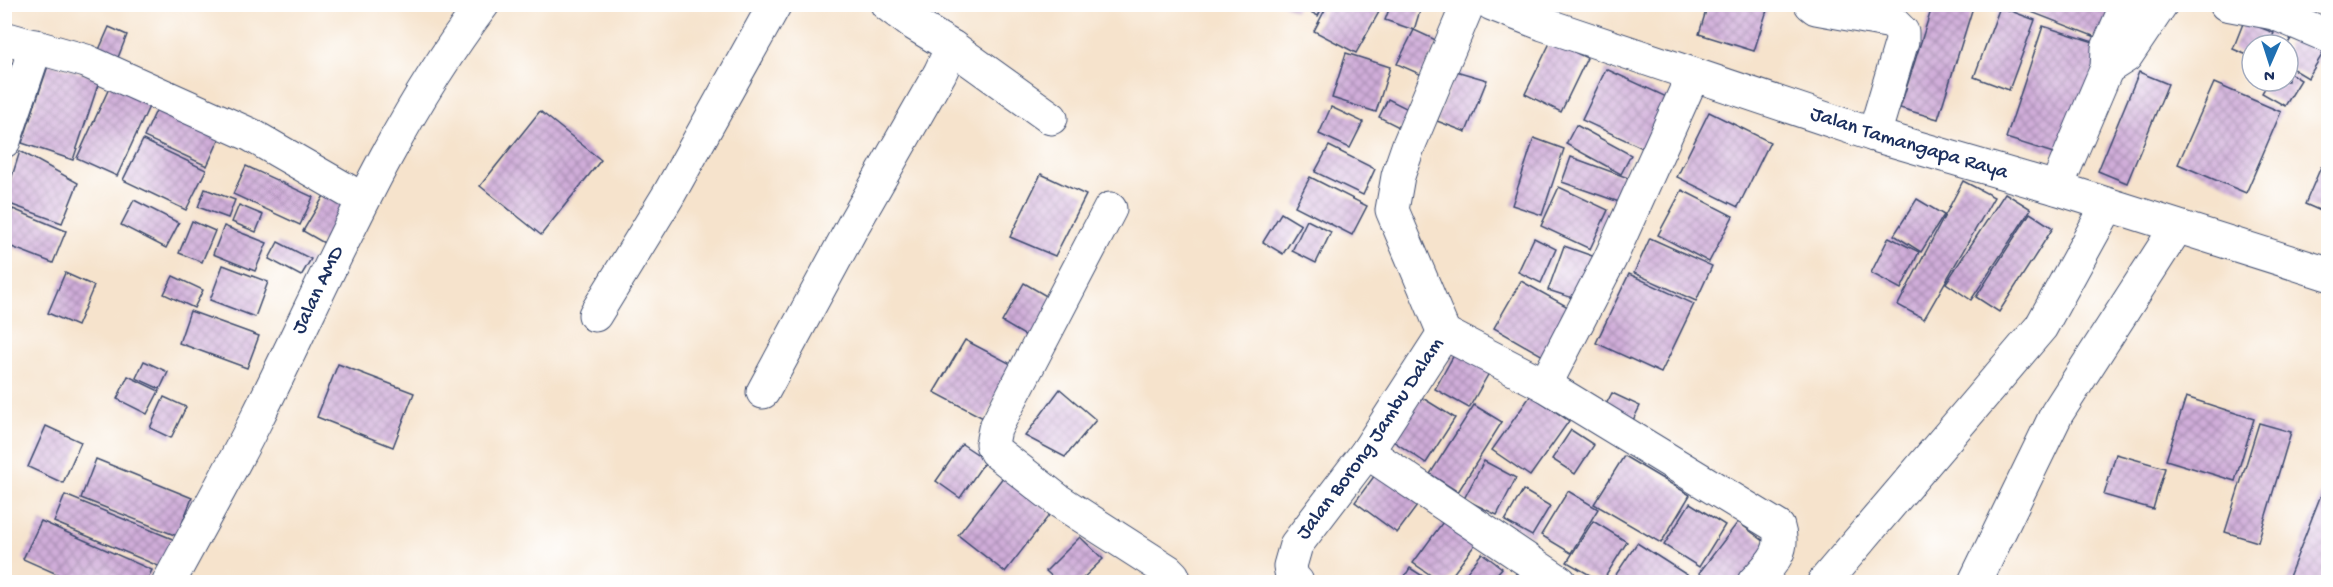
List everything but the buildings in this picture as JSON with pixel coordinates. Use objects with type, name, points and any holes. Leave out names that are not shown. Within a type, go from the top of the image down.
[{"type":"street","name":"Jalan AMD","points":[[169,582],[256,419],[362,199],[425,88],[483,4]]},
{"type":"street","points":[[596,315],[668,196],[775,4]]},
{"type":"street","points":[[887,4],[1051,118]]},
{"type":"street","points":[[1444,333],[1392,210],[1398,176],[1408,147],[1468,4]]},
{"type":"street","name":"Jalan Tamangapa Raya","points":[[1492,4],[1693,75],[1874,135],[2056,188],[2328,274]]},
{"type":"street","points":[[1811,4],[1816,8],[1892,22],[1902,32],[1902,41],[1874,135]]},
{"type":"street","points":[[2056,188],[2107,68],[2108,48],[2127,4]]},
{"type":"street","points":[[2107,68],[2127,56],[2161,4]]},
{"type":"street","points":[[2226,4],[2274,13],[2328,36]]},
{"type":"street","points":[[4,38],[86,61],[251,135],[362,199]]},
{"type":"street","points":[[4,141],[36,46]]},
{"type":"street","points":[[763,392],[952,47]]},
{"type":"street","points":[[1545,385],[1610,259],[1693,75]]},
{"type":"street","points":[[1824,582],[2041,327],[2108,205]]},
{"type":"street","points":[[1110,209],[995,429],[992,444],[995,452],[1059,501],[1168,571],[1175,582]]},
{"type":"street","points":[[1975,582],[2056,412],[2177,228]]},
{"type":"street","name":"Jalan Borong Jambu Dalam","points":[[1297,582],[1292,578],[1290,566],[1296,545],[1367,453],[1444,333],[1545,385],[1778,527],[1782,544],[1779,555],[1754,582]]},
{"type":"street","points":[[1367,453],[1560,582]]}]
